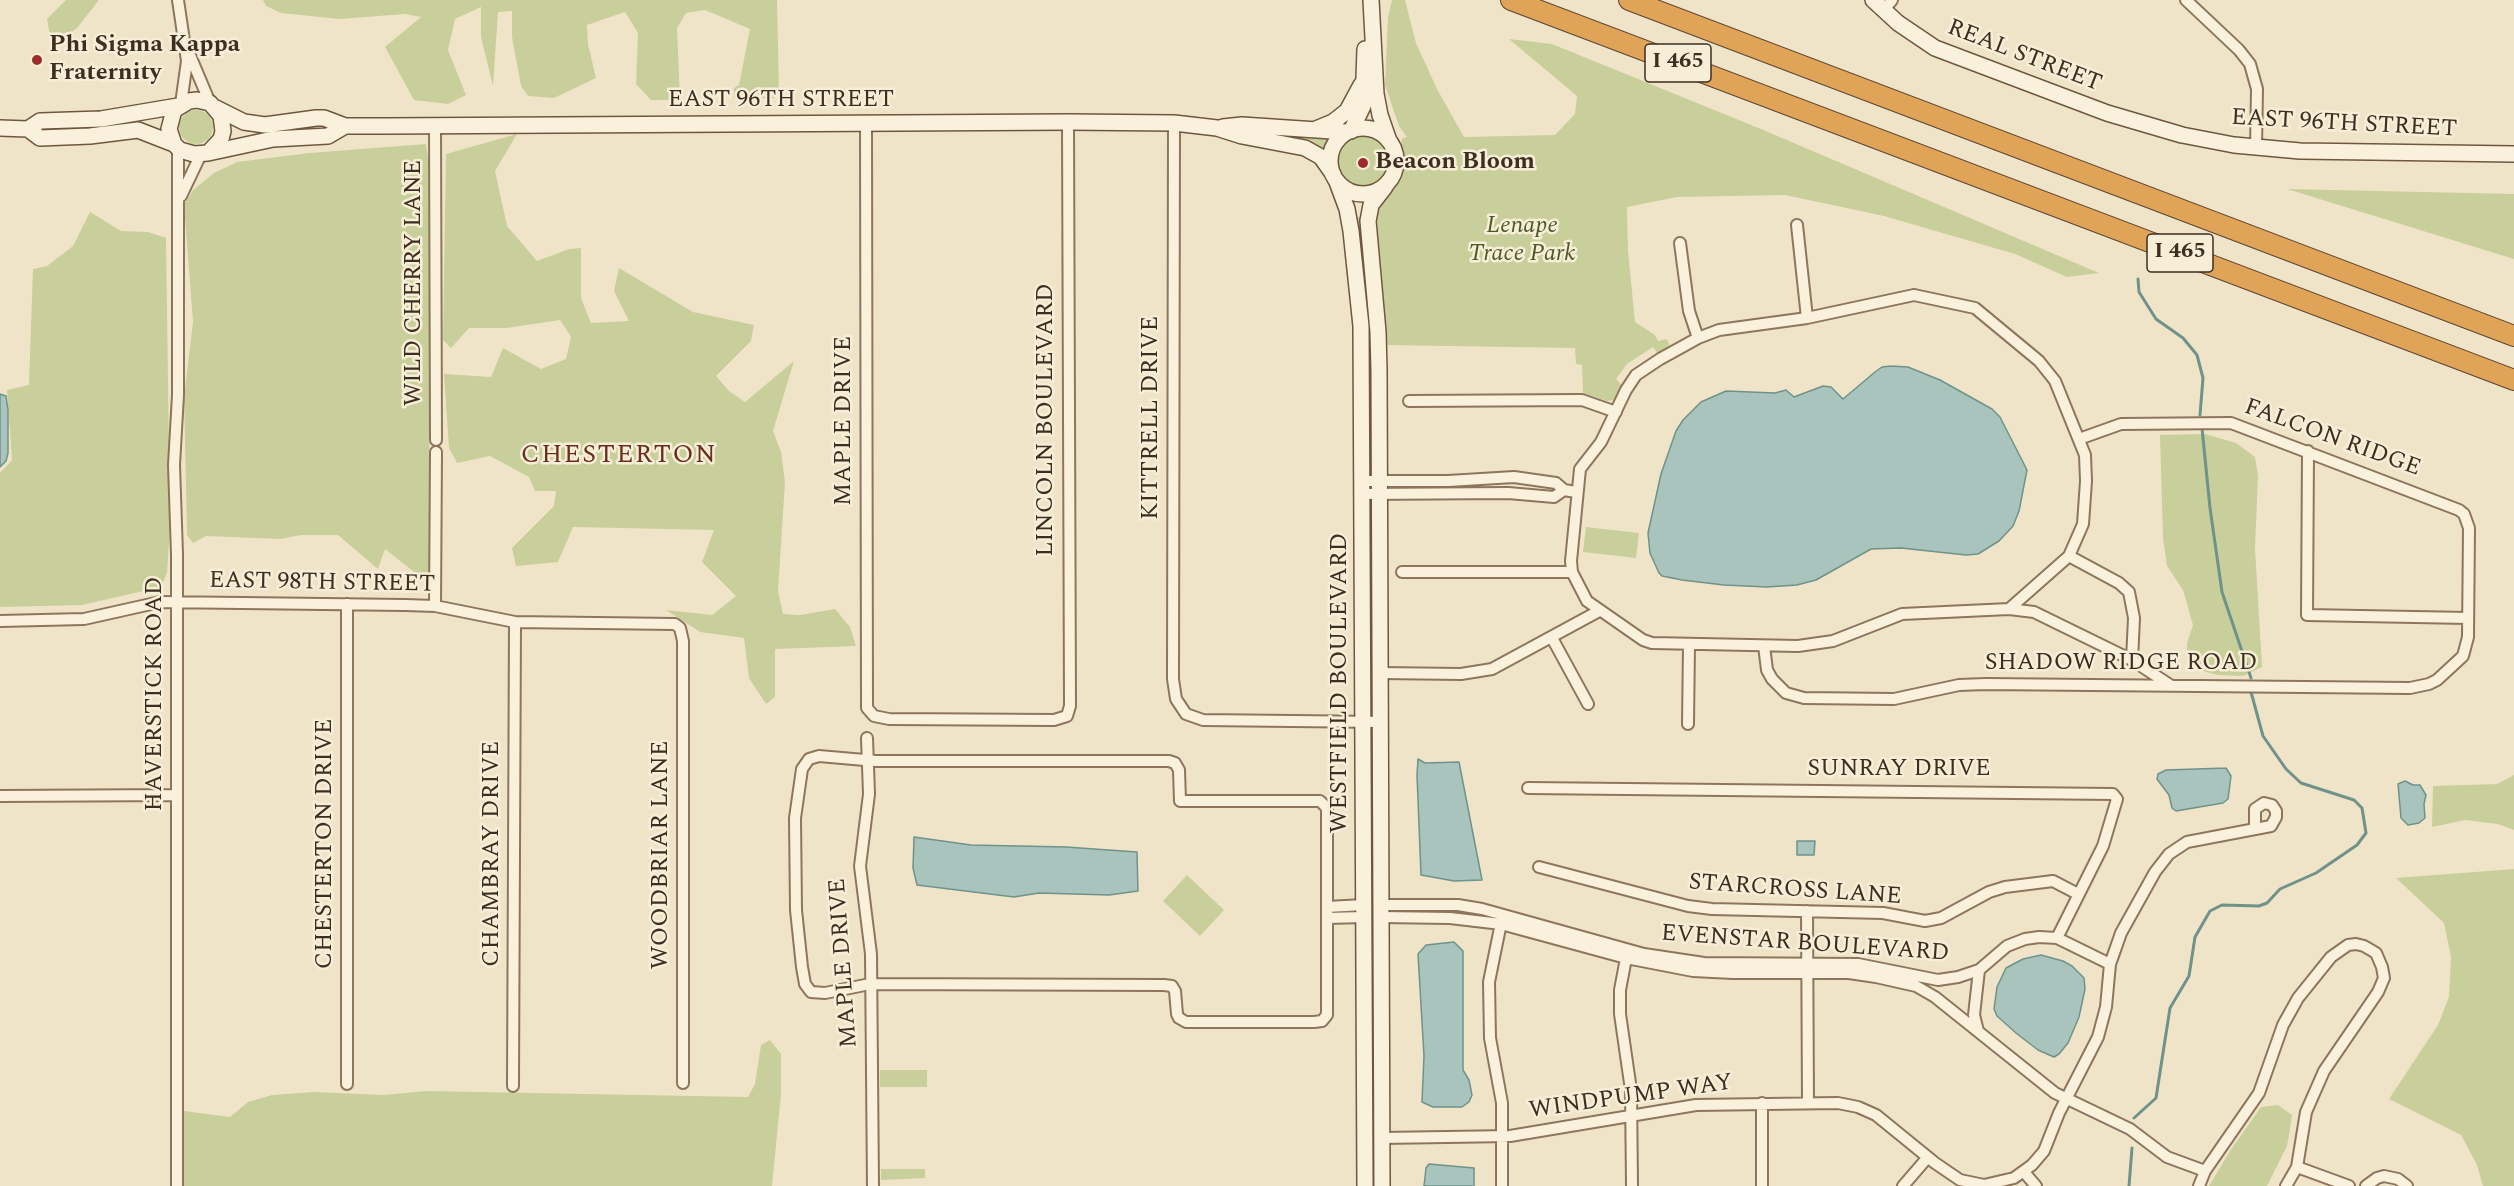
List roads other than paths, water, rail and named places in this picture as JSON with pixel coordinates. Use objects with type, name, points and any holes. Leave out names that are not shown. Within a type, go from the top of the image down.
[{"type":"highway","name":"I 465","points":[[1511,0],[2514,380]]},
{"type":"highway","name":"I 465","points":[[1629,0],[2514,336]]},
{"type":"main road","name":"REAL STREET","points":[[1883,4],[1913,35],[1935,48],[2138,123]]},
{"type":"main road","points":[[1371,7],[1376,94],[1380,115],[1395,153],[1396,167],[1391,180],[1385,187],[1372,193],[1358,194],[1344,189],[1335,178],[1330,160],[1336,142],[1349,131],[1362,112],[1365,37],[1371,7]]},
{"type":"main road","points":[[1310,131],[1324,127],[1347,111],[1357,96],[1365,77]]},
{"type":"main road","points":[[0,128],[28,129],[40,138],[90,136],[138,130],[176,145],[187,153],[204,153],[217,145],[223,131],[221,116],[213,106],[197,100],[101,119],[40,121],[28,129]]},
{"type":"main road","points":[[176,145],[170,135],[169,122],[180,105]]},
{"type":"main road","name":"EAST 96TH STREET","points":[[213,106],[255,125],[324,118],[345,126],[1174,123],[1217,128],[1242,136],[1311,150],[1324,161],[1335,178]]},
{"type":"main road","name":"EAST 96TH STREET","points":[[2138,123],[2190,137],[2256,148],[2362,153],[2514,154]]},
{"type":"main road","name":"EAST 96TH STREET","points":[[1217,128],[1242,125],[1310,131],[1349,131]]},
{"type":"main road","name":"EAST 96TH STREET","points":[[204,153],[273,139],[328,136],[345,126]]},
{"type":"main road","points":[[1349,131],[1372,129],[1389,141]]},
{"type":"main road","name":"WESTFIELD BOULEVARD","points":[[1335,178],[1347,209],[1351,231],[1361,326],[1365,1186]]},
{"type":"main road","name":"WESTFIELD BOULEVARD","points":[[1382,1186],[1378,333],[1368,221],[1371,205],[1385,187]]},
{"type":"street","points":[[178,0],[186,47],[187,75],[180,105]]},
{"type":"street","points":[[2186,0],[2239,50],[2250,64],[2257,89],[2256,148]]},
{"type":"street","points":[[186,47],[213,106]]},
{"type":"street","name":"LINCOLN BOULEVARD","points":[[874,716],[889,719],[1054,720],[1067,716],[1070,706],[1068,122]]},
{"type":"street","name":"KITTRELL DRIVE","points":[[1174,123],[1173,679],[1176,699],[1183,711],[1194,718],[1213,721],[1363,722]]},
{"type":"street","name":"MAPLE DRIVE","points":[[866,124],[867,708],[874,716]]},
{"type":"street","name":"WILD CHERRY LANE","points":[[435,126],[436,440]]},
{"type":"street","name":"HAVERSTICK ROAD","points":[[176,145],[178,395],[174,465],[177,1186]]},
{"type":"street","name":"HAVERSTICK ROAD","points":[[178,202],[204,153]]},
{"type":"street","points":[[1797,225],[1807,318]]},
{"type":"street","points":[[1680,243],[1689,312],[1698,338]]},
{"type":"street","points":[[2009,609],[2068,556],[2083,524],[2085,462],[2079,439],[2055,381],[2038,361],[1975,308],[1914,295],[1807,318],[1719,330],[1698,338],[1636,375],[1626,390],[1601,442],[1580,469],[1576,492],[1572,572],[1587,601],[1643,640],[1689,645],[1798,646],[1833,641],[1886,619],[1912,612],[2009,609],[2034,612],[2132,660],[2170,685]]},
{"type":"street","points":[[1408,401],[1582,400],[1616,412]]},
{"type":"street","name":"FALCON RIDGE","points":[[2079,439],[2121,424],[2221,422],[2239,426],[2308,451],[2451,506],[2464,514],[2469,528],[2468,618]]},
{"type":"street","points":[[2308,451],[2307,615],[2468,618]]},
{"type":"street","points":[[435,606],[436,452]]},
{"type":"street","points":[[1363,487],[1554,497],[1564,490],[1576,492]]},
{"type":"street","points":[[2068,556],[2119,583],[2129,592],[2134,618],[2132,660]]},
{"type":"street","points":[[1402,572],[1572,572]]},
{"type":"street","name":"EAST 98TH STREET","points":[[0,621],[84,619],[144,604],[176,602],[435,606],[515,622],[670,623],[680,628]]},
{"type":"street","name":"CHESTERTON DRIVE","points":[[347,604],[347,1084]]},
{"type":"street","points":[[1380,673],[1477,672],[1502,665],[1599,611]]},
{"type":"street","name":"SHADOW RIDGE ROAD","points":[[1764,646],[1767,670],[1772,680],[1786,693],[1804,698],[1894,699],[1959,685],[1986,684],[2410,688],[2429,684],[2445,675],[2463,656],[2467,646],[2468,618]]},
{"type":"street","name":"CHAMBRAY DRIVE","points":[[513,1086],[515,622]]},
{"type":"street","name":"WOODBRIAR LANE","points":[[680,628],[683,641],[683,1083]]},
{"type":"street","points":[[1552,638],[1588,704]]},
{"type":"street","points":[[1688,724],[1689,645]]},
{"type":"street","points":[[1363,722],[1381,722]]},
{"type":"street","name":"MAPLE DRIVE","points":[[867,738],[868,794],[860,866],[864,915],[871,954],[873,1186]]},
{"type":"street","points":[[819,756],[867,761],[1169,760],[1179,770],[1180,801],[1320,801],[1327,808],[1327,1015],[1322,1021],[1314,1022],[1186,1022],[1177,1014],[1175,991],[1172,986],[1164,985],[870,984],[825,993],[811,992],[805,984],[797,922],[794,872],[795,818],[802,769],[809,759],[819,756]]},
{"type":"street","name":"SUNRAY DRIVE","points":[[1528,788],[2113,794],[2116,798],[2103,846],[2057,938]]},
{"type":"street","points":[[0,796],[177,795]]},
{"type":"street","name":"WINDPUMP WAY","points":[[1382,1138],[1502,1137],[1696,1105],[1838,1103],[1867,1111],[1884,1121],[1952,1176],[1976,1184],[2004,1181],[2024,1172],[2044,1150],[2103,1023],[2110,964],[2128,920],[2155,872],[2169,854],[2178,847],[2197,839],[2255,829]]},
{"type":"street","name":"STARCROSS LANE","points":[[1539,867],[1688,906],[1882,913],[1925,921],[1941,918],[1989,892],[2006,887],[2053,881],[2078,894]]},
{"type":"street","points":[[1327,913],[1364,911]]},
{"type":"street","name":"EVENSTAR BOULEVARD","points":[[1382,911],[1450,918],[1502,919],[1627,954],[1704,963],[1807,968],[1867,975],[1916,986],[1935,997],[2066,1100],[2130,1129],[2167,1157],[2205,1171]]},
{"type":"street","points":[[1807,911],[1808,1103]]},
{"type":"street","points":[[1502,919],[1493,957],[1489,989],[1490,1038],[1502,1103],[1502,1186]]},
{"type":"street","name":"EVENSTAR BOULEVARD","points":[[1807,968],[1858,964],[1938,980],[1958,977],[1979,970],[2001,950],[2019,940],[2039,937],[2057,938],[2110,964]]},
{"type":"street","points":[[2199,1186],[2205,1171],[2259,1093],[2283,1025],[2298,998],[2331,957],[2348,945],[2364,946],[2376,953],[2384,978],[2378,992],[2324,1071],[2314,1092],[2306,1112],[2297,1167],[2286,1186]]},
{"type":"street","points":[[1627,954],[1620,990],[1620,1014],[1631,1090],[1632,1186]]},
{"type":"street","name":"EVENSTAR BOULEVARD","points":[[1978,1031],[1974,1015],[1979,970]]},
{"type":"street","points":[[1762,1103],[1762,1186]]},
{"type":"street","points":[[1903,1186],[1928,1157]]},
{"type":"street","points":[[2297,1167],[2349,1186]]},
{"type":"street","points":[[2024,1172],[2036,1186]]},
{"type":"street","points":[[2366,1186],[2371,1181],[2384,1176],[2398,1179],[2407,1186]]},
{"type":"water","points":[[1882,367],[1908,367],[1940,380],[1992,409],[2000,417],[2027,470],[2019,511],[2013,526],[1999,541],[1978,554],[1966,555],[1901,548],[1871,549],[1816,580],[1797,585],[1767,587],[1724,585],[1682,580],[1662,576],[1659,573],[1650,553],[1648,533],[1661,474],[1676,431],[1683,420],[1701,402],[1726,391],[1775,393],[1786,390],[1794,397],[1823,386],[1831,387],[1843,399]]},
{"type":"water","points":[[0,394],[6,396],[8,410],[8,453],[6,461],[0,467]]},
{"type":"water","points":[[1418,759],[1425,763],[1459,762],[1482,880],[1454,881],[1421,875]]},
{"type":"water","points":[[2226,768],[2231,776],[2228,799],[2223,803],[2176,811],[2172,808],[2169,795],[2157,779],[2158,774],[2166,770]]},
{"type":"water","points":[[2405,781],[2413,785],[2420,785],[2426,795],[2425,818],[2419,823],[2408,825],[2401,818],[2398,784]]},
{"type":"water","points":[[914,837],[971,845],[1066,847],[1137,852],[1138,891],[1109,895],[1039,893],[1014,897],[917,885],[913,868]]},
{"type":"water","points":[[1797,841],[1815,841],[1814,855],[1797,855]]},
{"type":"water","points":[[1454,942],[1463,951],[1463,1070],[1469,1080],[1472,1095],[1469,1102],[1462,1107],[1433,1107],[1422,1102],[1424,1056],[1418,954],[1426,945]]},
{"type":"water","points":[[2041,955],[2063,961],[2084,978],[2085,989],[2079,1017],[2068,1043],[2054,1057],[2038,1050],[2016,1033],[1997,1016],[1994,1009],[1997,987],[2006,968],[2023,959]]},
{"type":"water","points":[[1429,1164],[1474,1168],[1474,1186],[1424,1186],[1426,1168]]},
{"type":"waterway","points":[[2138,279],[2139,292],[2156,319],[2183,338],[2197,355],[2203,378],[2200,415]]},
{"type":"waterway","points":[[2202,428],[2222,592],[2251,678]]},
{"type":"waterway","points":[[2134,1118],[2156,1098],[2170,1008],[2189,976],[2195,937],[2210,911],[2222,905],[2259,906],[2267,903],[2280,889],[2316,873],[2357,845],[2366,833],[2362,808],[2354,800],[2301,783],[2286,769],[2263,736],[2251,692]]},
{"type":"waterway","points":[[2129,1186],[2132,1148]]},
{"type":"place","name":"Phi Sigma Kappa Fraternity","points":[[37,60]]},
{"type":"place","name":"Beacon Bloom","points":[[1363,163]]},
{"type":"district","name":"CHESTERTON","points":[[619,457]]},
{"type":"park label","name":"Lenape Trace Park","points":[[1522,241]]}]
